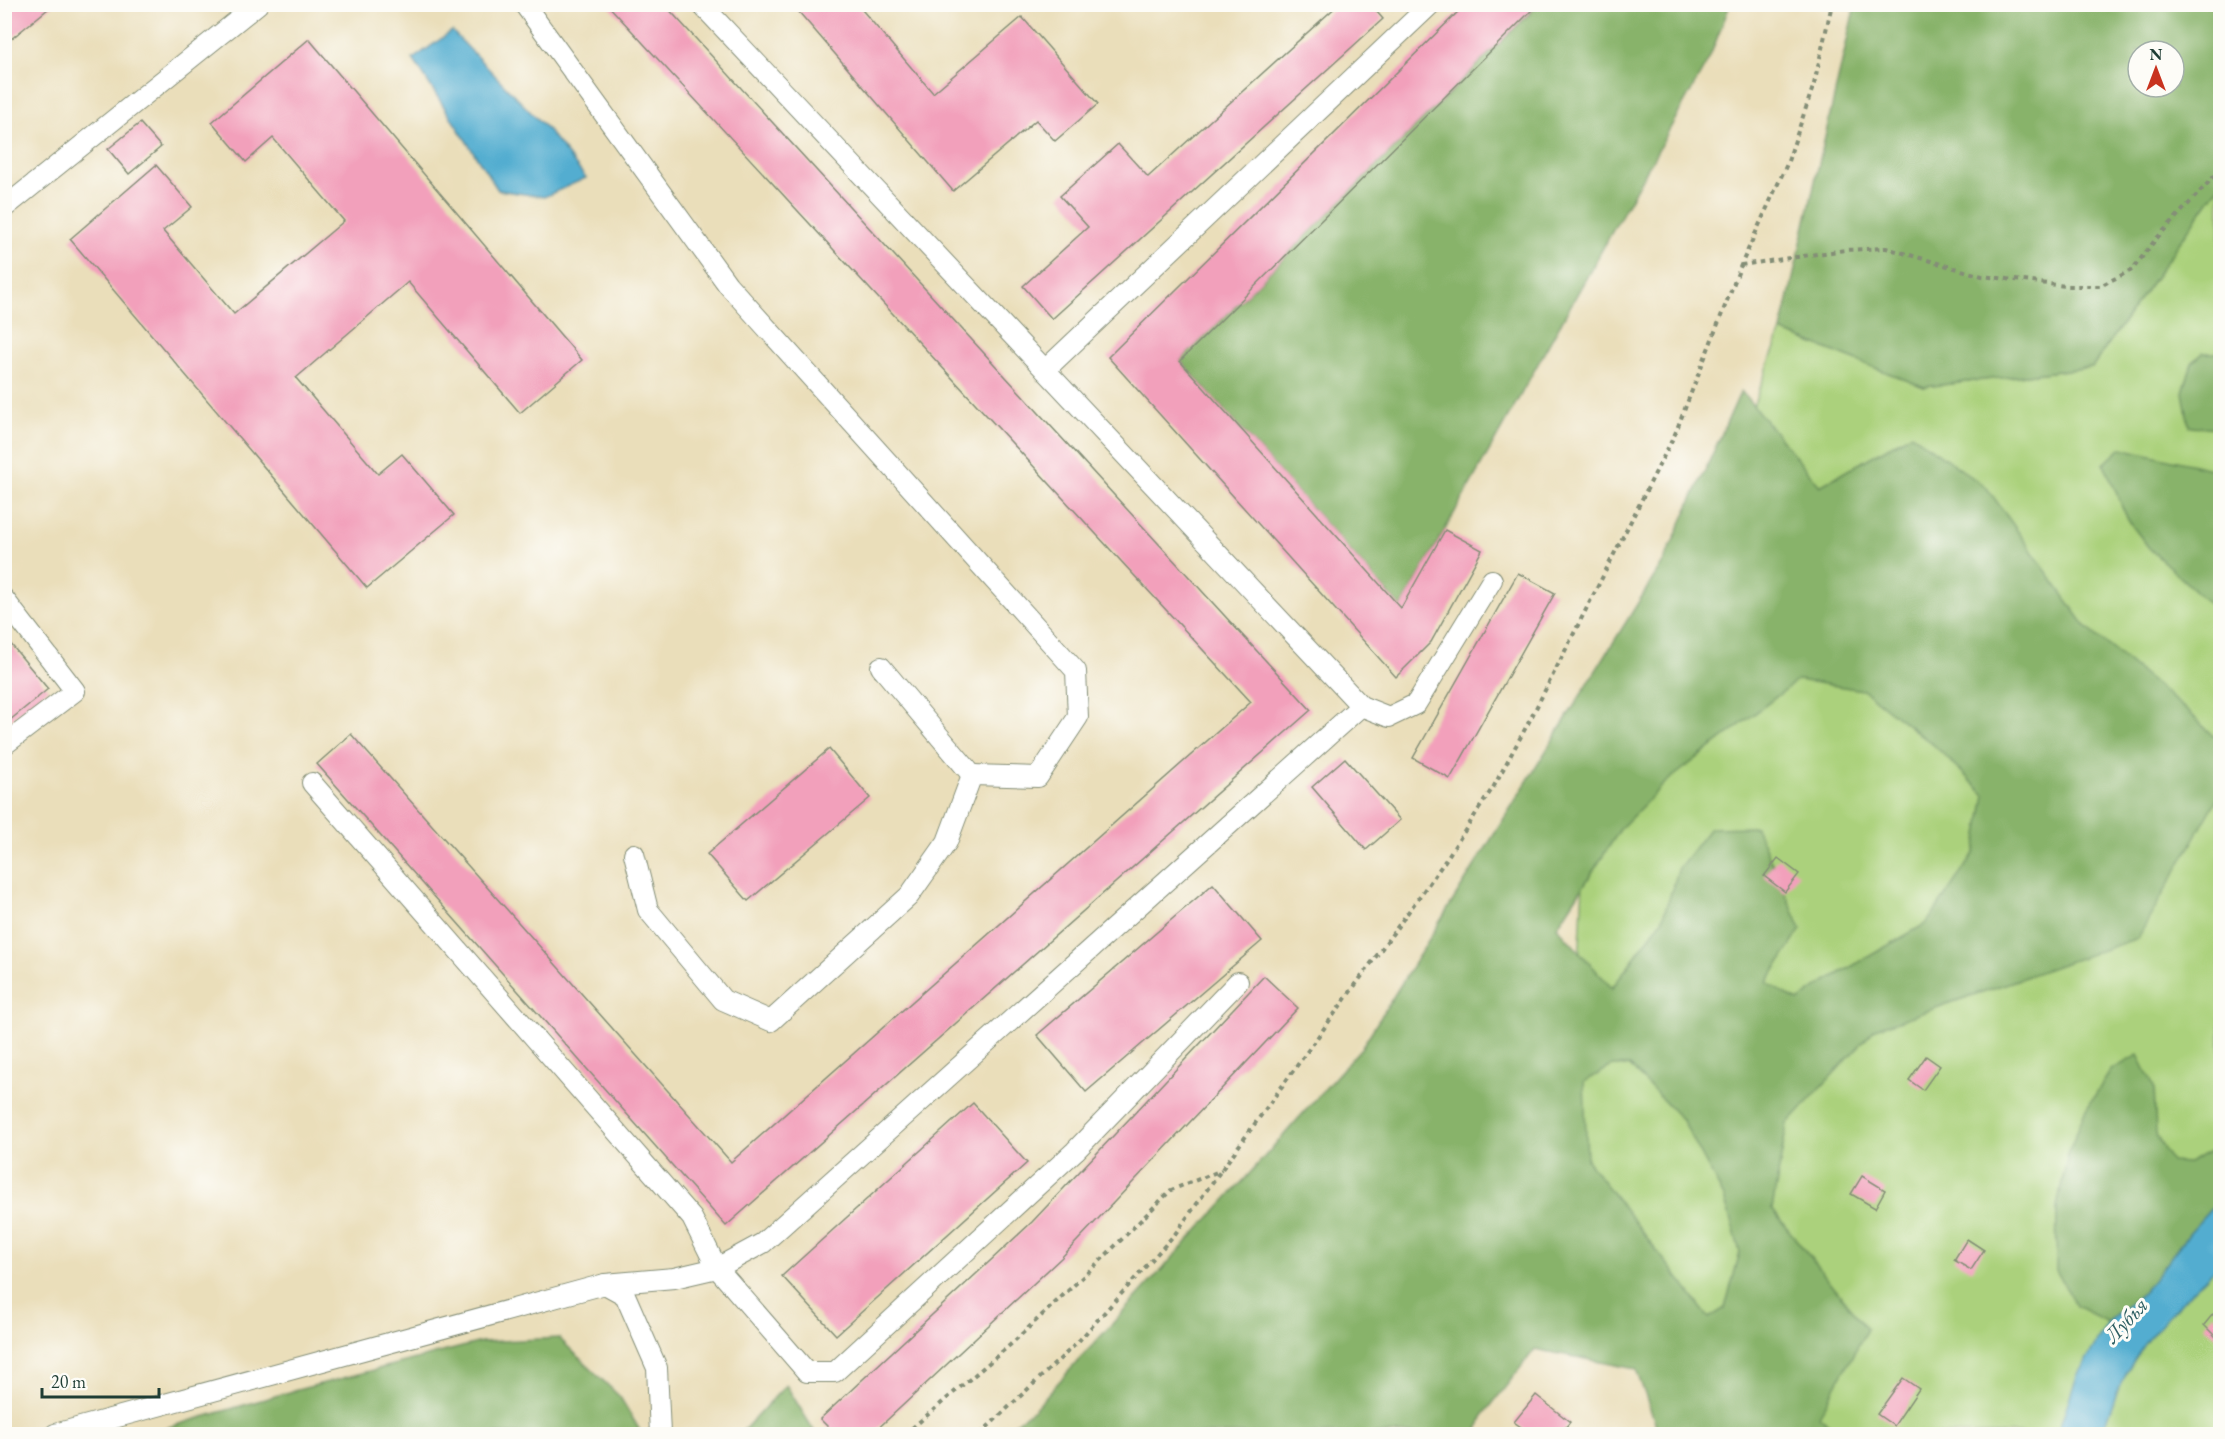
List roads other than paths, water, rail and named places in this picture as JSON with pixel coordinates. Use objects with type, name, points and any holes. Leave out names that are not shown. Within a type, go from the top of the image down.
[{"type":"lane","points":[[4,208],[258,4]]},
{"type":"lane","points":[[524,4],[728,285],[1076,671],[1078,717],[1038,777],[972,776],[882,667]]},
{"type":"lane","points":[[700,4],[1361,706],[1389,717],[1416,704],[1492,580]]},
{"type":"lane","points":[[1045,370],[1431,4]]},
{"type":"lane","points":[[4,599],[75,691],[4,746]]},
{"type":"lane","points":[[55,1434],[605,1284],[674,1278],[717,1268],[763,1243],[1361,706]]},
{"type":"lane","points":[[634,854],[648,910],[723,1000],[771,1021],[909,896],[947,842],[972,776]]},
{"type":"lane","points":[[312,783],[692,1218],[717,1268],[807,1372],[835,1372],[1075,1151],[1238,982]]},
{"type":"lane","points":[[605,1284],[625,1295],[657,1368],[660,1434]]},
{"type":"water","points":[[452,31],[547,129],[586,178],[544,197],[498,190],[413,59]]},
{"type":"water","name":"Лубья","points":[[2220,1199],[2220,1264],[2169,1316],[2141,1350],[2118,1390],[2102,1434],[2057,1434],[2077,1376],[2108,1322],[2145,1291],[2189,1233]]}]
